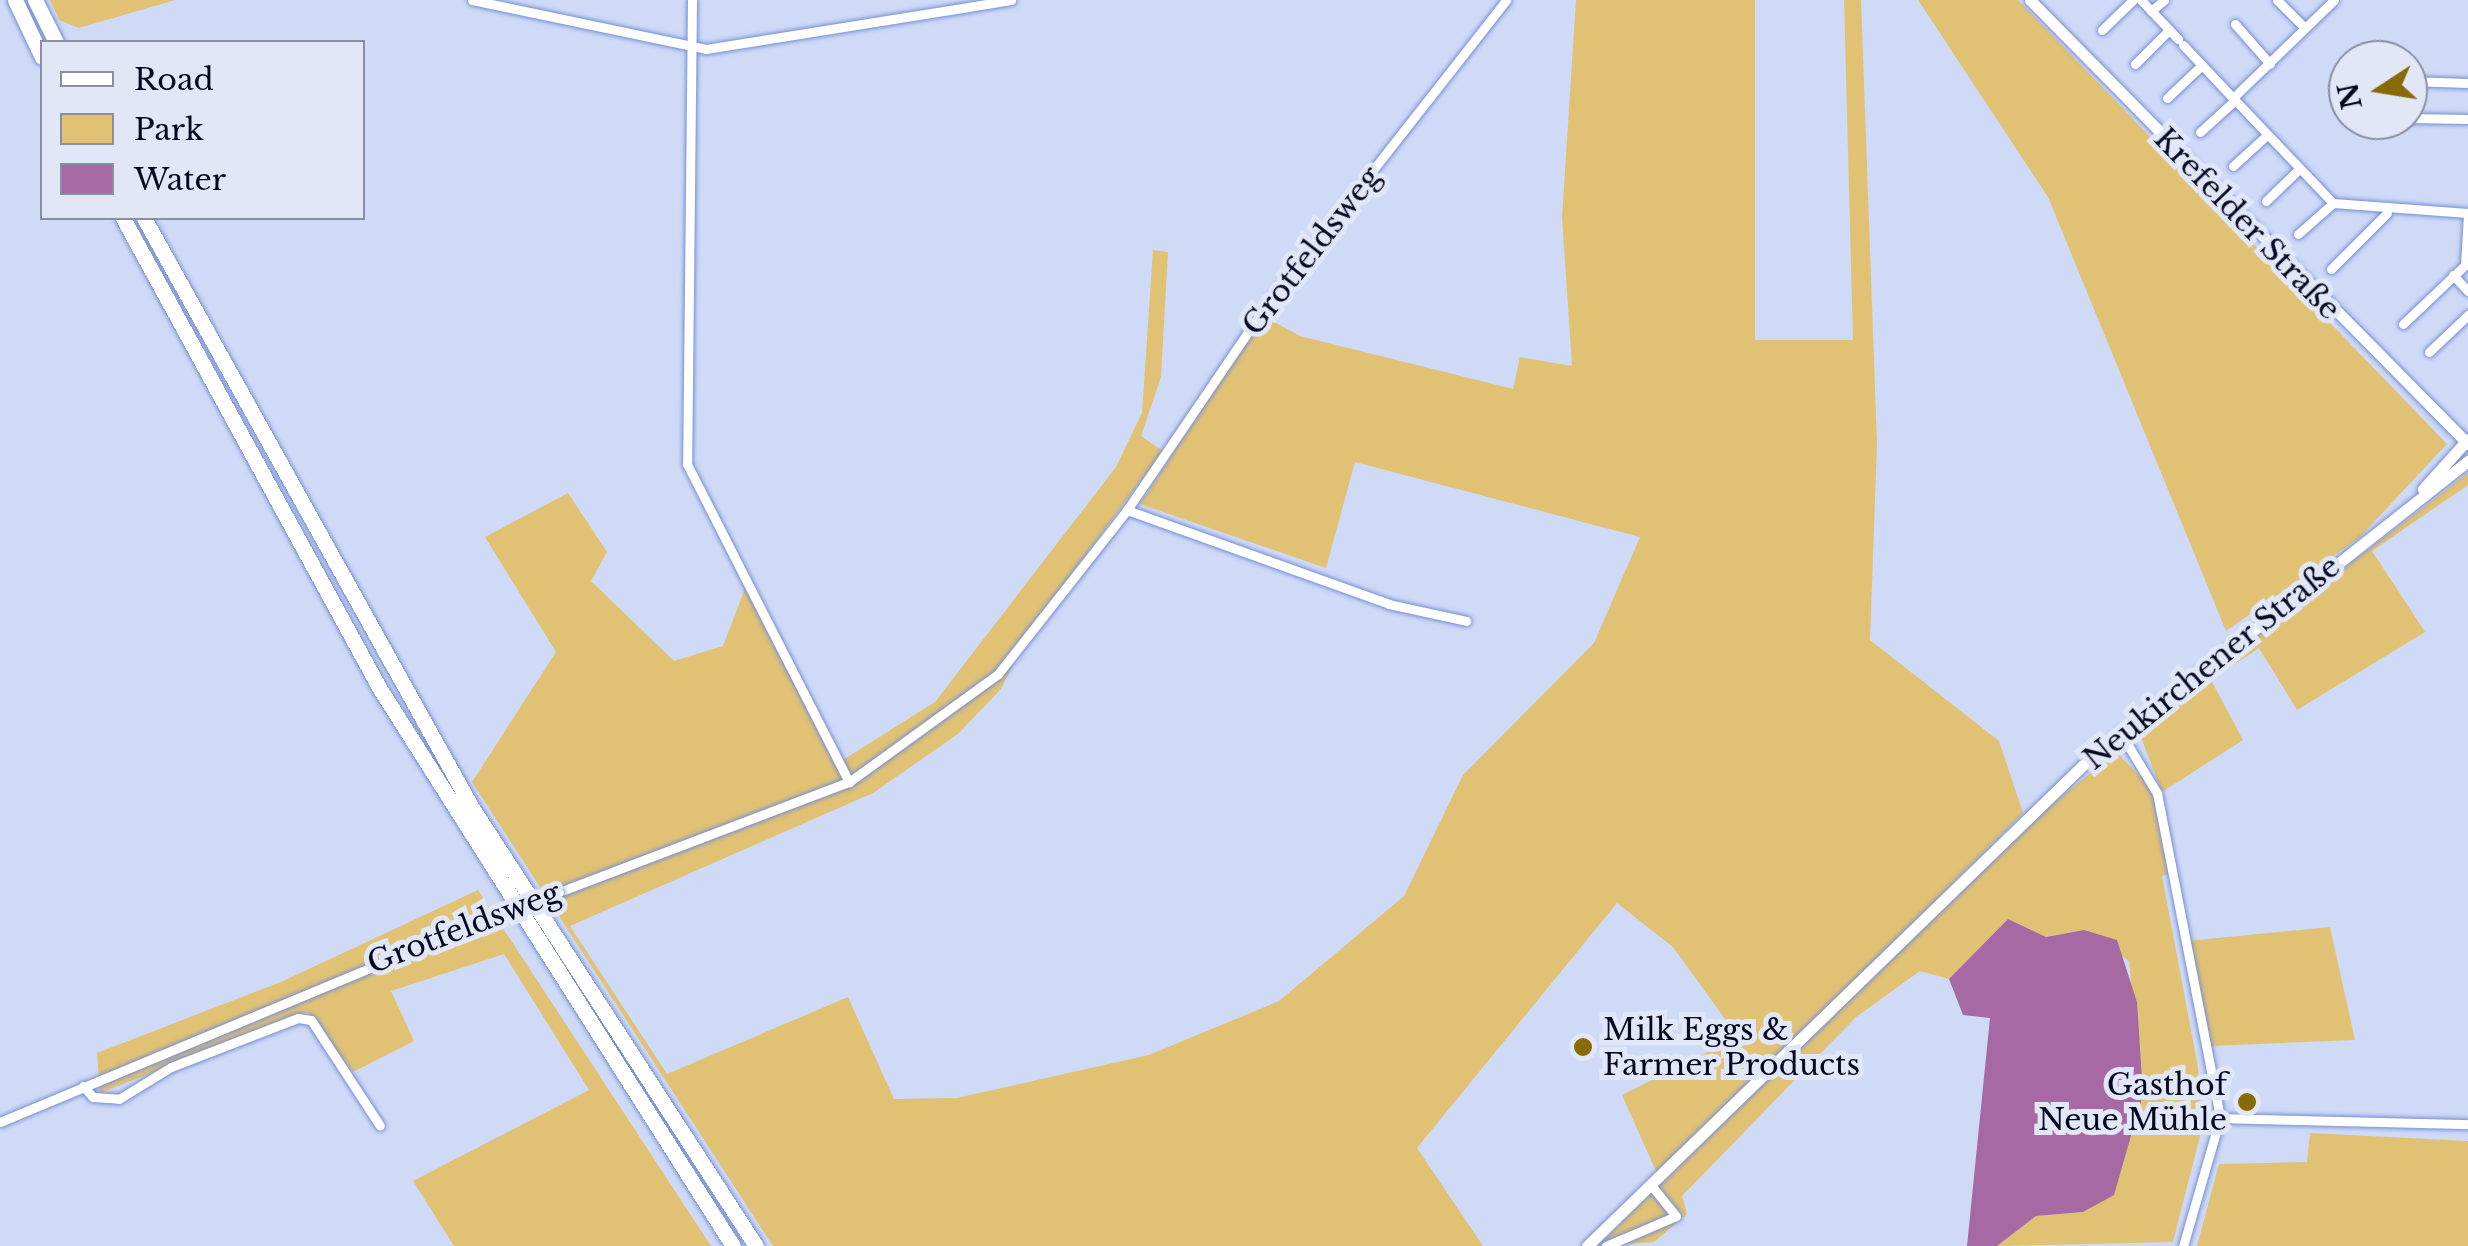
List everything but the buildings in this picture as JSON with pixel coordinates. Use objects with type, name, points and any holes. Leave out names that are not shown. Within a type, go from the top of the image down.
[{"type":"highway","points":[[15,0],[40,54]]},
{"type":"highway","points":[[35,0],[55,40]]},
{"type":"highway","points":[[124,220],[380,689],[733,1246]]},
{"type":"highway","points":[[145,220],[452,775],[756,1246]]},
{"type":"main road","name":"Krefelder Straße","points":[[2030,0],[2467,441]]},
{"type":"main road","name":"Neukirchener Straße","points":[[2404,511],[2467,441]]},
{"type":"main road","name":"Neukirchener Straße","points":[[1652,1185],[2120,732],[2468,461]]},
{"type":"main road","points":[[1587,1246],[1652,1185]]},
{"type":"street","points":[[472,0],[693,48],[1011,0]]},
{"type":"street","points":[[692,0],[687,464],[849,782]]},
{"type":"street","name":"Grotfeldsweg","points":[[0,1122],[484,920],[849,782],[998,674],[1127,510],[1260,314],[1506,0]]},
{"type":"street","points":[[2102,30],[2133,0]]},
{"type":"street","points":[[2140,0],[2332,203],[2387,213],[2468,214],[2466,267],[2403,324]]},
{"type":"street","points":[[2152,11],[2164,0]]},
{"type":"street","points":[[2277,0],[2304,27]]},
{"type":"street","points":[[2200,132],[2334,0]]},
{"type":"street","points":[[2235,24],[2270,64]]},
{"type":"street","points":[[2135,64],[2169,30]]},
{"type":"street","points":[[2167,98],[2202,65]]},
{"type":"street","points":[[2428,82],[2468,83]]},
{"type":"street","points":[[2428,118],[2468,119]]},
{"type":"street","points":[[2233,166],[2267,135]]},
{"type":"street","points":[[2266,200],[2299,169]]},
{"type":"street","points":[[2298,234],[2332,203]]},
{"type":"street","points":[[2331,269],[2387,213]]},
{"type":"street","points":[[2453,276],[2468,291]]},
{"type":"street","points":[[2430,352],[2468,315]]},
{"type":"street","points":[[1127,510],[1388,604],[1466,620]]},
{"type":"street","points":[[2120,732],[2158,792],[2220,1118],[2184,1246]]},
{"type":"street","points":[[84,1086],[93,1097],[119,1100],[171,1067],[298,1018],[311,1020],[380,1126]]},
{"type":"street","points":[[2220,1118],[2468,1124]]},
{"type":"street","points":[[1606,1246],[1676,1216],[1652,1185]]},
{"type":"green space","points":[[50,0],[175,0],[79,28],[59,20]]},
{"type":"green space","points":[[1576,0],[1755,0],[1755,340],[1853,340],[1844,0],[1861,0],[1877,444],[1870,640],[1999,741],[2023,813],[1659,1178],[1622,1095],[1738,1037],[1673,947],[1617,903],[1417,1148],[1483,1246],[773,1246],[472,782],[556,652],[485,537],[568,493],[607,552],[591,581],[674,661],[723,646],[746,586],[838,763],[935,702],[1116,467],[1142,413],[1153,250],[1168,252],[1161,377],[1141,436],[1163,451],[1032,627],[1001,689],[958,734],[873,793],[570,926],[667,1074],[848,997],[894,1099],[957,1098],[1149,1055],[1279,1001],[1404,896],[1463,775],[1594,643],[1640,537],[1355,462],[1326,568],[1140,504],[1263,316],[1300,336],[1513,389],[1520,357],[1572,366],[1562,217]]},
{"type":"green space","points":[[1918,0],[2018,0],[2447,444],[2359,538],[2226,631],[2048,197]]},
{"type":"green space","points":[[2468,473],[2468,485],[2372,551],[2425,632],[2297,710],[2259,648],[2211,680],[2243,740],[2162,792],[2137,727]]},
{"type":"green space","points":[[2116,752],[2157,793],[2172,873],[2162,876],[2198,1067],[2201,1132],[2173,1242],[1997,1246],[2036,1216],[2083,1212],[2143,1094],[2129,961],[2084,930],[2046,937],[2008,919],[1949,979],[1920,971],[1856,1017],[1682,1196],[1687,1214],[1654,1242],[1598,1246],[2032,821]]},
{"type":"green space","points":[[478,890],[711,1246],[454,1246],[413,1181],[589,1090],[504,954],[391,991],[414,1041],[353,1072],[308,1012],[100,1093],[97,1053],[283,981]]},
{"type":"green space","points":[[2330,927],[2355,1040],[2210,1046],[2187,941]]},
{"type":"green space","points":[[2310,1133],[2468,1141],[2468,1246],[2197,1246],[2219,1164],[2307,1162]]},
{"type":"water","points":[[2008,919],[2046,937],[2084,930],[2117,940],[2137,1002],[2143,1094],[2114,1195],[2083,1212],[2036,1216],[1997,1246],[1967,1246],[1990,1018],[1963,1015],[1949,979]]},
{"type":"place","name":"Milk Eggs & Farmer Products","points":[[1583,1047]]},
{"type":"place","name":"Gasthof Neue Mühle","points":[[2247,1102]]}]
